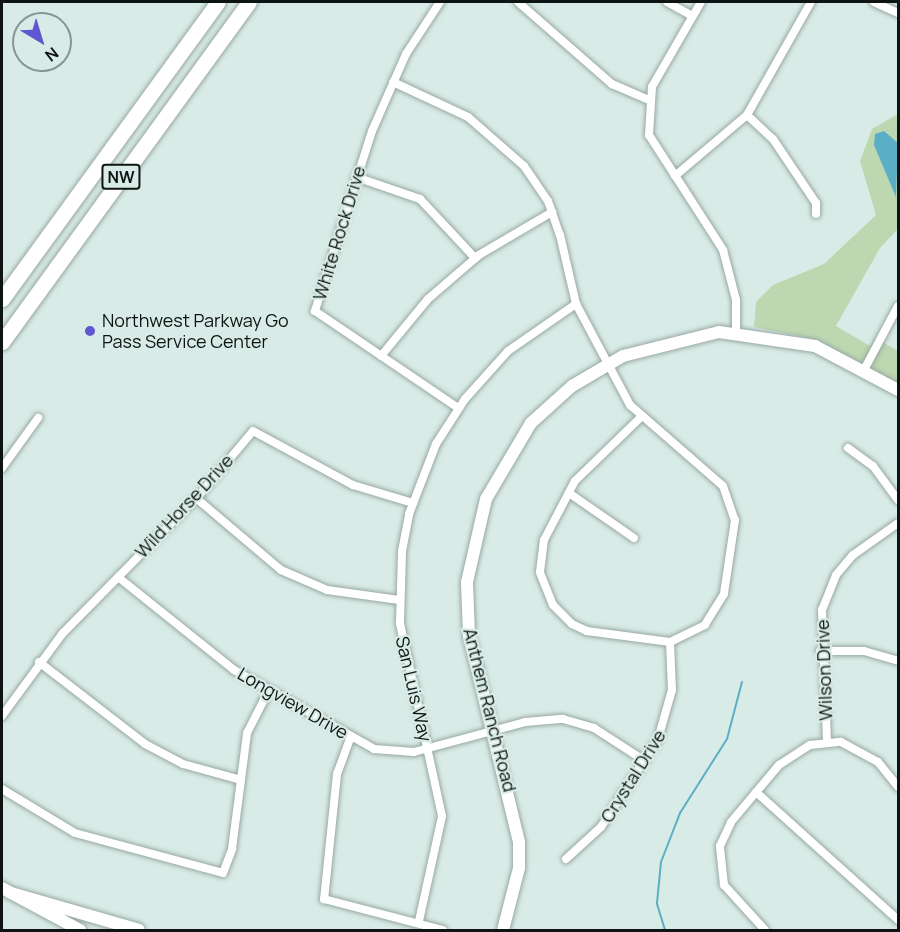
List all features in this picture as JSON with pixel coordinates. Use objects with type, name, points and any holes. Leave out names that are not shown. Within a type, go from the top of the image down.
[{"type":"highway","name":"NW","points":[[2,299],[218,2]]},
{"type":"highway","name":"NW","points":[[2,342],[249,2]]},
{"type":"street","name":"White Rock Drive","points":[[440,2],[393,82],[356,177],[315,311],[458,408]]},
{"type":"street","points":[[518,2],[612,84],[649,100]]},
{"type":"street","points":[[667,2],[692,16]]},
{"type":"street","points":[[701,2],[649,100],[649,135],[724,255],[736,300],[736,332]]},
{"type":"street","points":[[675,176],[747,115],[811,2]]},
{"type":"street","points":[[874,2],[898,13]]},
{"type":"street","points":[[393,82],[468,117],[503,143],[524,166],[552,212],[576,304],[607,363],[640,418],[714,475],[735,520],[718,606],[705,625],[670,642],[587,631],[553,605],[540,572],[541,551],[569,493],[587,466],[640,418]]},
{"type":"street","points":[[747,115],[773,139],[816,203],[816,214]]},
{"type":"street","points":[[356,177],[420,200],[475,258]]},
{"type":"street","points":[[381,356],[428,299],[475,258],[552,212]]},
{"type":"street","name":"San Luis Way","points":[[419,921],[441,838],[428,749],[405,662],[399,600],[402,551],[413,503],[433,452],[458,408],[508,351],[576,304]]},
{"type":"street","points":[[865,368],[898,306]]},
{"type":"street","name":"Anthem Ranch Road","points":[[503,930],[509,913],[519,842],[469,635],[467,582],[474,535],[502,464],[531,423],[572,386],[607,363],[683,336],[736,332],[814,346],[865,368],[898,390]]},
{"type":"street","points":[[2,468],[38,418]]},
{"type":"street","name":"Wild Horse Drive","points":[[2,716],[39,662],[118,576],[196,498],[253,431],[353,485],[413,503]]},
{"type":"street","points":[[848,448],[873,466],[898,500]]},
{"type":"street","points":[[569,493],[634,538]]},
{"type":"street","points":[[196,498],[281,570],[327,590],[399,600]]},
{"type":"street","name":"Wilson Drive","points":[[826,741],[820,651],[822,610],[836,576],[863,546],[898,523]]},
{"type":"street","name":"Longview Drive","points":[[118,576],[167,621],[269,690],[374,749],[428,749],[494,731],[563,719],[594,728],[645,761]]},
{"type":"street","name":"Crystal Drive","points":[[566,859],[602,827],[645,761],[670,707],[670,642]]},
{"type":"street","points":[[820,651],[864,651],[898,660]]},
{"type":"street","points":[[39,662],[148,745],[183,764],[241,780]]},
{"type":"street","points":[[2,789],[75,833],[223,873],[241,780],[247,733],[269,690]]},
{"type":"street","points":[[351,736],[337,774],[324,899],[419,921],[443,930]]},
{"type":"street","points":[[765,930],[730,897],[719,860],[726,832],[756,792],[788,757],[826,741],[867,753],[898,787]]},
{"type":"street","points":[[756,792],[898,920]]},
{"type":"street","points":[[6,890],[80,930]]},
{"type":"street","points":[[6,890],[139,930]]},
{"type":"street","name":"Anthem Ranch Road","points":[[497,930],[509,913]]},
{"type":"green space","points":[[898,114],[898,229],[880,248],[836,326],[870,346],[875,338],[898,351],[898,383],[818,340],[754,327],[756,302],[773,285],[824,264],[876,215],[860,161],[872,129]]},
{"type":"water","points":[[884,131],[898,143],[896,197],[874,145],[875,134]]},
{"type":"waterway","points":[[665,930],[657,903],[661,862],[680,813],[727,739],[742,682]]},
{"type":"place","name":"Northwest Parkway Go Pass Service Center","points":[[90,331]]}]
